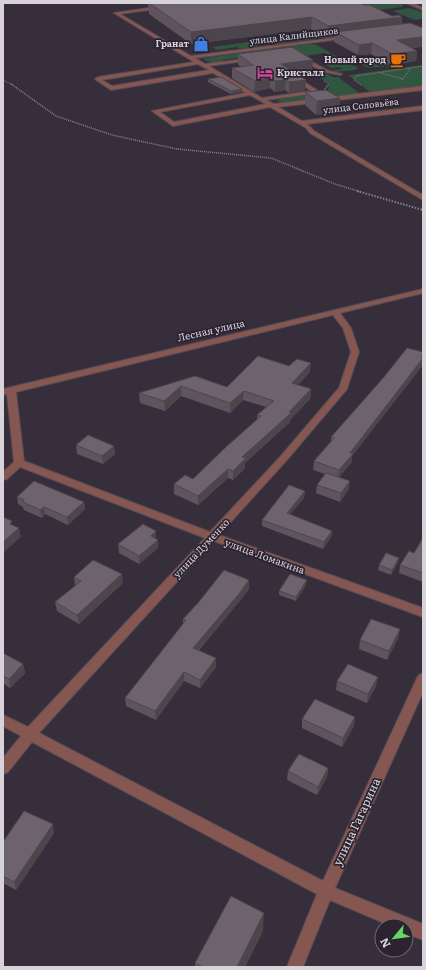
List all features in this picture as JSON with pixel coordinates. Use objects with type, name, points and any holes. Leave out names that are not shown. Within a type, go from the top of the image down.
[{"type":"street","points":[[408,3],[423,9]]},
{"type":"street","points":[[169,6],[116,12],[302,123],[311,129],[312,132],[423,198]]},
{"type":"street","name":"улица Калийщиков","points":[[191,56],[354,36]]},
{"type":"street","points":[[281,46],[290,52]]},
{"type":"street","points":[[297,56],[326,71],[340,74]]},
{"type":"street","points":[[205,65],[257,59]]},
{"type":"street","points":[[200,62],[98,79],[111,88],[215,71]]},
{"type":"street","points":[[262,99],[316,92],[293,76],[326,71]]},
{"type":"street","points":[[252,93],[155,111],[173,124],[273,106],[423,88]]},
{"type":"street","name":"улица Соловьёва","points":[[302,123],[423,108]]},
{"type":"street","name":"Лесная улица","points":[[7,391],[423,291]]},
{"type":"street","name":"улица Думенко","points":[[3,768],[31,733],[211,536],[283,460],[343,389],[355,352],[347,328],[336,313]]},
{"type":"street","points":[[3,477],[19,463],[7,391]]},
{"type":"street","name":"улица Ломакина","points":[[19,463],[211,536],[423,613]]},
{"type":"street","name":"улица Гагарина","points":[[295,967],[326,891],[423,678]]},
{"type":"street","points":[[3,720],[31,733],[326,891],[423,932]]},
{"type":"path","points":[[408,80],[380,73],[423,66]]},
{"type":"path","points":[[3,80],[15,86],[43,108],[56,116],[104,133],[177,149],[271,158],[334,184],[423,210]]},
{"type":"green space","points":[[354,3],[404,4],[402,7],[379,10]]},
{"type":"green space","points":[[409,8],[423,12],[423,19],[415,20],[393,11]]},
{"type":"green space","points":[[324,33],[329,37],[277,44],[265,40]]},
{"type":"green space","points":[[255,41],[260,44],[257,46],[240,49],[237,47],[217,50],[212,47]]},
{"type":"green space","points":[[310,44],[317,45],[341,59],[330,59],[332,58],[325,53],[305,56],[290,48],[293,46]]},
{"type":"green space","points":[[276,48],[282,50],[217,62],[210,62],[203,59],[206,58]]},
{"type":"green space","points":[[377,58],[393,66],[368,68],[356,61]]},
{"type":"green space","points":[[344,60],[358,68],[355,70],[335,72],[333,70],[343,69],[339,67],[331,68],[324,64],[325,62]]},
{"type":"green space","points":[[423,65],[423,87],[371,93],[348,75]]},
{"type":"green space","points":[[327,74],[333,77],[338,77],[358,92],[355,95],[287,103],[277,101],[280,99],[327,92],[330,84],[317,76]]},
{"type":"building","points":[[149,3],[359,3],[370,5],[392,16],[399,15],[402,17],[328,26],[312,17],[191,32]]},
{"type":"building","points":[[410,23],[423,28],[423,37],[397,40],[417,51],[392,54],[372,43],[359,45],[335,32]]},
{"type":"building","points":[[292,47],[313,60],[281,64],[306,80],[289,82],[286,80],[275,81],[270,78],[255,81],[232,68],[253,65],[238,54]]},
{"type":"building","points":[[221,77],[242,89],[231,91],[208,79]]},
{"type":"building","points":[[326,90],[340,98],[317,101],[305,92]]},
{"type":"building","points":[[407,348],[423,352],[421,357],[423,358],[350,453],[353,454],[339,470],[314,461],[334,438],[331,437],[384,377]]},
{"type":"building","points":[[258,356],[289,366],[297,359],[311,363],[292,383],[311,389],[289,412],[291,413],[242,457],[246,458],[233,471],[228,469],[198,496],[174,484],[185,475],[193,479],[261,416],[257,415],[274,401],[244,391],[230,403],[181,386],[164,401],[139,393],[195,376],[227,387]]},
{"type":"building","points":[[88,435],[114,446],[102,456],[76,445]]},
{"type":"building","points":[[326,473],[350,481],[341,493],[317,485]]},
{"type":"building","points":[[34,481],[84,502],[67,517],[44,507],[40,510],[23,502],[24,500],[17,497]]},
{"type":"building","points":[[289,485],[305,491],[287,513],[332,531],[324,542],[262,520]]},
{"type":"building","points":[[3,517],[12,521],[10,524],[19,528],[3,542]]},
{"type":"building","points":[[143,524],[156,531],[151,536],[158,540],[139,556],[118,544]]},
{"type":"building","points":[[423,538],[423,573],[400,565],[409,551],[414,553]]},
{"type":"building","points":[[386,553],[399,558],[392,570],[379,565]]},
{"type":"building","points":[[93,560],[122,574],[77,615],[55,602],[81,581],[74,577]]},
{"type":"building","points":[[224,570],[249,580],[193,648],[216,658],[200,680],[184,672],[155,711],[125,698],[186,620],[183,619],[198,603]]},
{"type":"building","points":[[290,574],[307,580],[296,597],[279,591]]},
{"type":"building","points":[[371,619],[400,629],[389,651],[360,640]]},
{"type":"building","points":[[3,653],[23,664],[9,679],[3,676]]},
{"type":"building","points":[[348,664],[378,677],[368,694],[337,681]]},
{"type":"building","points":[[315,699],[355,717],[343,738],[302,719]]},
{"type":"building","points":[[299,754],[328,768],[318,787],[288,771]]},
{"type":"building","points":[[24,811],[53,824],[14,882],[3,876],[3,842]]},
{"type":"building","points":[[231,896],[264,913],[237,967],[203,967],[195,963]]},
{"type":"place","name":"Гранат","points":[[201,44]]},
{"type":"place","name":"Новый город","points":[[398,60]]},
{"type":"place","name":"Кристалл","points":[[265,73]]}]
